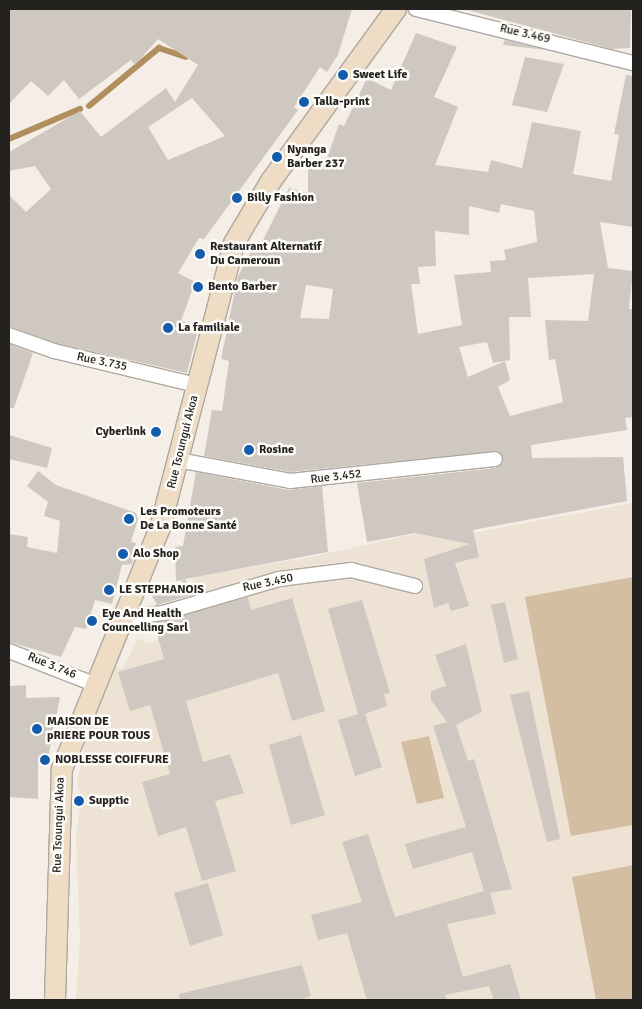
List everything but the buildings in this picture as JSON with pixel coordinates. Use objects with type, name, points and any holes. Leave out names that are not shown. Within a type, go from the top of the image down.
[{"type":"main road","name":"Rue Tsoungui Akoa","points":[[55,1000],[62,769],[94,684],[160,528],[234,243],[251,211],[396,9]]},
{"type":"street","name":"Rue 3.469","points":[[416,9],[633,62]]},
{"type":"street","name":"Rue 3.735","points":[[9,335],[54,351],[196,385]]},
{"type":"street","name":"Rue 3.452","points":[[178,460],[290,481],[495,459]]},
{"type":"street","name":"Rue 3.450","points":[[123,618],[162,613],[279,579],[350,570],[415,586]]},
{"type":"street","name":"Rue 3.746","points":[[9,651],[94,684]]},
{"type":"shaded area","points":[[633,503],[633,1000],[76,1000],[80,939],[76,836],[81,800],[77,782],[86,737],[114,667],[123,669],[138,638],[147,643],[159,640],[152,618],[193,606],[200,628],[205,627],[192,577],[307,558],[415,534],[415,529],[445,538]]},
{"type":"shaded area","points":[[633,577],[633,825],[571,836],[525,597]]},
{"type":"shaded area","points":[[429,736],[444,798],[417,804],[401,742]]},
{"type":"shaded area","points":[[633,865],[633,1000],[596,1000],[572,877]]},
{"type":"waterway","points":[[89,106],[159,48],[186,57]]},
{"type":"waterway","points":[[9,139],[80,109]]},
{"type":"place","name":"Sweet Life","points":[[343,75]]},
{"type":"place","name":"Talla-print","points":[[304,102]]},
{"type":"place","name":"Nyanga Barber 237","points":[[277,157]]},
{"type":"place","name":"Billy Fashion","points":[[237,198]]},
{"type":"place","name":"Restaurant Alternatif Du Cameroun","points":[[200,254]]},
{"type":"place","name":"Bento Barber","points":[[198,287]]},
{"type":"place","name":"La familiale","points":[[168,328]]},
{"type":"place","name":"Cyberlink","points":[[156,432]]},
{"type":"place","name":"Rosine","points":[[249,450]]},
{"type":"place","name":"Les Promoteurs De La Bonne Santé","points":[[129,519]]},
{"type":"place","name":"Alo Shop","points":[[123,554]]},
{"type":"place","name":"LE STEPHANOIS","points":[[109,590]]},
{"type":"place","name":"Eye And Health Councelling Sarl","points":[[92,621]]},
{"type":"place","name":"MAISON DE pRIERE POUR TOUS","points":[[37,729]]},
{"type":"place","name":"NOBLESSE COIFFURE","points":[[45,760]]},
{"type":"place","name":"Supptic","points":[[79,801]]}]
